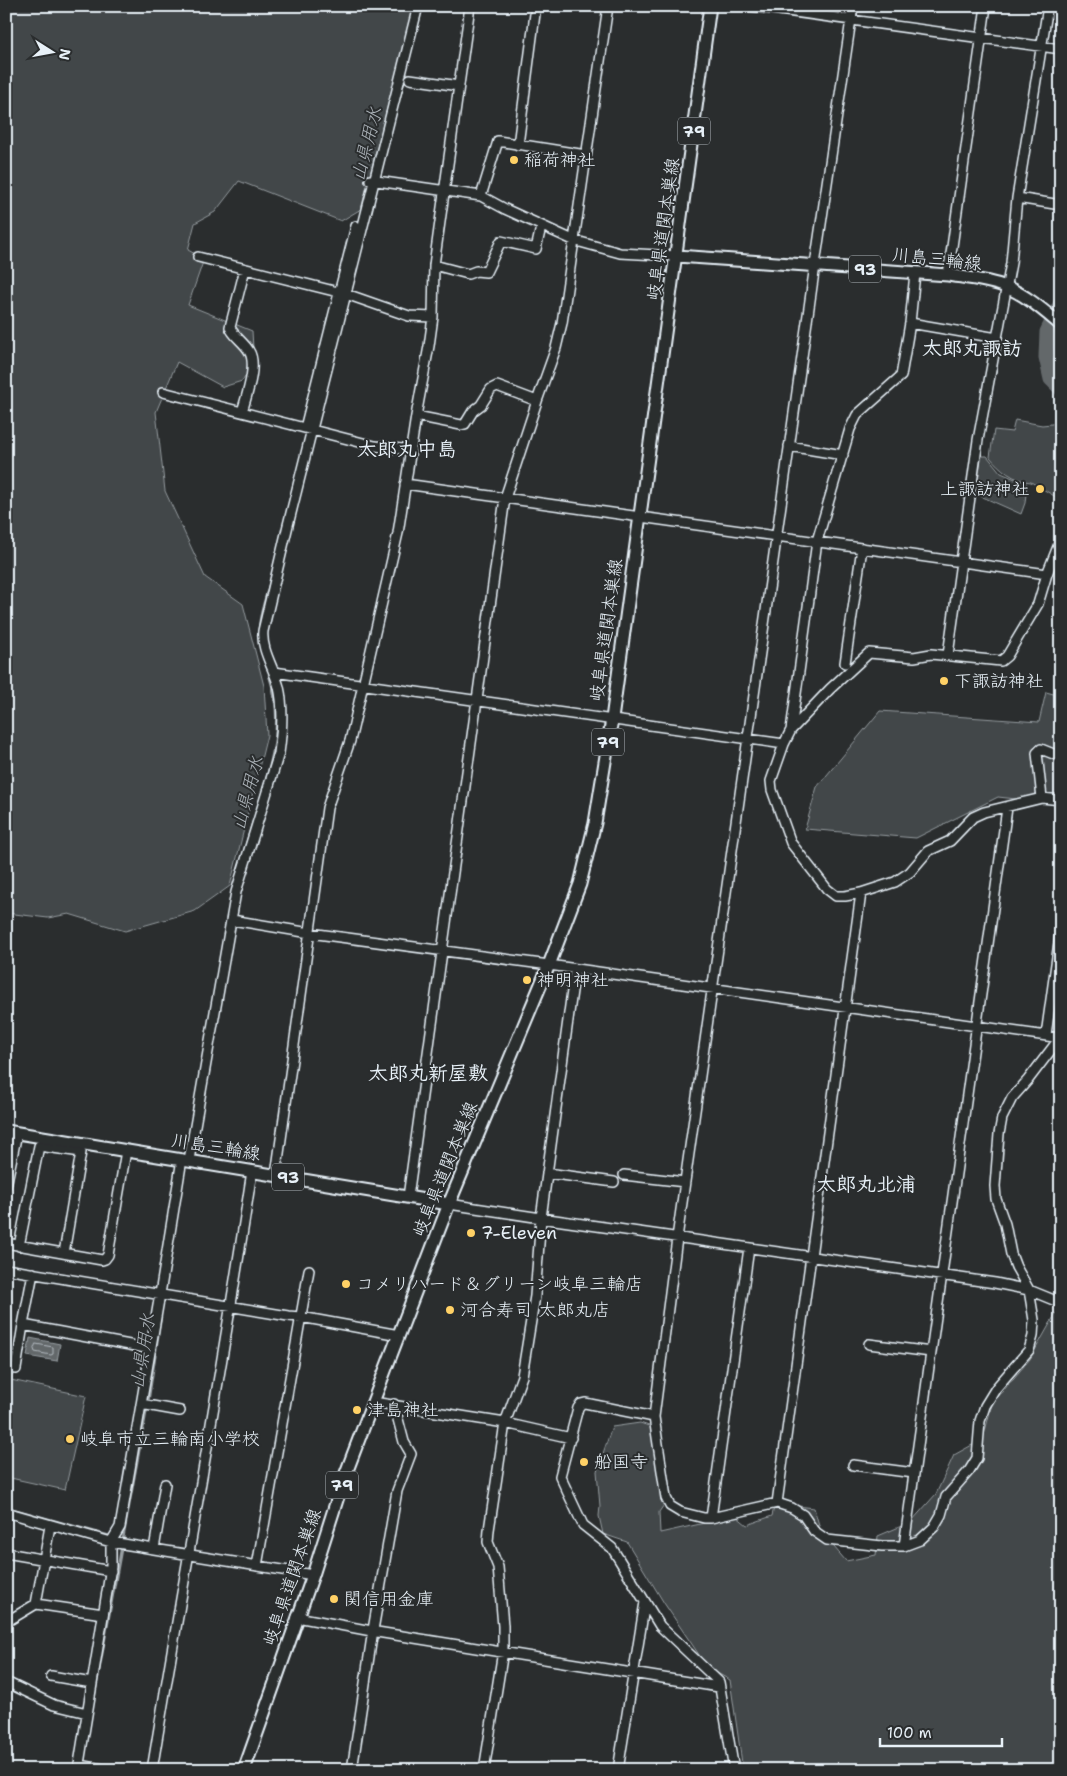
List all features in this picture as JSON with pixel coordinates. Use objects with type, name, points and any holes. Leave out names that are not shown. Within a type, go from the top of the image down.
[{"type":"main road","name":"岐阜県道関本巣線","points":[[244,1770],[313,1575],[343,1481],[449,1204],[548,965],[580,884],[587,861],[612,719],[710,6]]},
{"type":"main road","name":"川島三輪線","points":[[677,256],[915,273],[986,281],[1006,287],[1045,312],[1061,325]]},
{"type":"main road","name":"川島三輪線","points":[[12,1132],[449,1204]]},
{"type":"street","points":[[108,1770],[81,1767],[87,1713],[111,1571],[112,1542],[120,1527],[151,1349],[164,1295],[186,1160],[236,892],[279,754],[282,725],[279,688],[262,640],[263,631],[342,293],[418,6]]},
{"type":"street","points":[[276,1175],[327,808],[350,741],[398,533],[410,450],[429,346],[434,265],[470,6]]},
{"type":"street","points":[[518,145],[536,6]]},
{"type":"street","points":[[408,1197],[505,498],[556,348],[560,331],[608,6]]},
{"type":"street","points":[[750,6],[790,9],[851,21],[1061,49]]},
{"type":"street","points":[[232,920],[310,933],[442,950],[713,989],[978,1025],[1060,1038],[1012,1098],[1002,1118],[999,1134],[995,1186],[996,1198],[1005,1224],[1011,1254],[1029,1290],[1034,1320],[1034,1336],[1029,1350],[996,1388],[985,1406],[980,1421],[978,1458],[946,1497],[941,1515],[934,1527],[920,1540],[904,1546],[882,1546],[827,1540],[814,1531],[803,1516],[792,1508],[777,1503],[711,1518],[680,1512],[670,1506],[666,1498],[654,1417],[677,1238],[713,989],[776,536],[853,6]]},
{"type":"street","points":[[948,276],[986,6]]},
{"type":"street","points":[[948,655],[978,440],[1011,263],[1017,198],[1048,6]]},
{"type":"street","points":[[410,79],[459,86]]},
{"type":"street","points":[[481,196],[498,141],[586,155]]},
{"type":"street","points":[[372,180],[481,196],[541,227],[574,240],[620,253],[677,256]]},
{"type":"street","points":[[1017,198],[1061,205]]},
{"type":"street","points":[[342,293],[356,226]]},
{"type":"street","points":[[434,265],[468,274],[476,271],[486,272],[501,241],[536,249],[541,227]]},
{"type":"street","points":[[198,257],[342,293],[409,316],[432,318]]},
{"type":"street","points":[[242,412],[252,372],[253,360],[250,352],[231,331],[230,326],[245,269]]},
{"type":"street","points":[[791,730],[817,542],[850,429],[857,415],[901,376],[910,323],[915,273]]},
{"type":"street","points":[[910,323],[997,338]]},
{"type":"street","points":[[416,416],[461,425],[465,424],[473,411],[482,405],[491,389],[497,386],[537,401]]},
{"type":"street","points":[[163,392],[375,446],[410,450]]},
{"type":"street","points":[[789,446],[843,455]]},
{"type":"street","points":[[405,484],[1046,574]]},
{"type":"street","points":[[1061,539],[1046,574],[1038,604],[1007,656],[1001,661],[948,655],[931,654],[914,657],[869,652],[791,730],[784,744],[772,781],[772,790],[791,843],[818,878],[836,896],[861,893],[895,882],[918,863],[928,851],[950,841],[973,817],[984,812],[1007,808],[1042,798],[1061,800]]},
{"type":"street","points":[[845,663],[862,548]]},
{"type":"street","points":[[274,672],[784,744]]},
{"type":"street","points":[[1042,798],[1036,754],[1042,749],[1061,757]]},
{"type":"street","points":[[904,1546],[1007,808]]},
{"type":"street","points":[[777,1503],[861,893]]},
{"type":"street","points":[[1046,1035],[1061,928]]},
{"type":"street","points":[[484,1770],[503,1651],[498,1567],[488,1542],[505,1423],[523,1368],[535,1296],[541,1218],[575,969]]},
{"type":"street","points":[[6,1186],[12,1132]]},
{"type":"street","points":[[19,1246],[39,1146],[81,1152],[64,1253]]},
{"type":"street","points":[[6,1243],[105,1259],[108,1255],[126,1150]]},
{"type":"street","points":[[152,1770],[232,1307],[252,1171]]},
{"type":"street","points":[[547,1173],[614,1182]]},
{"type":"street","points":[[624,1175],[685,1182]]},
{"type":"street","points":[[449,1204],[943,1275],[1029,1290],[1061,1303]]},
{"type":"street","points":[[711,1518],[749,1248]]},
{"type":"street","points":[[6,1269],[399,1334]]},
{"type":"street","points":[[257,1566],[309,1270]]},
{"type":"street","points":[[6,1368],[16,1369],[33,1273]]},
{"type":"street","points":[[23,1325],[151,1349]]},
{"type":"street","points":[[869,1344],[931,1352]]},
{"type":"street","points":[[373,1402],[505,1423],[571,1438]]},
{"type":"street","points":[[654,1417],[585,1403],[581,1404],[560,1476],[583,1525],[612,1548],[660,1626],[719,1682],[734,1770]]},
{"type":"street","points":[[142,1404],[180,1411]]},
{"type":"street","points":[[352,1770],[373,1630],[398,1491],[411,1454],[404,1442],[394,1404]]},
{"type":"street","points":[[853,1465],[914,1473]]},
{"type":"street","points":[[154,1549],[164,1484]]},
{"type":"street","points":[[6,1524],[7,1512],[50,1526],[112,1542],[313,1575]]},
{"type":"street","points":[[36,1604],[50,1526]]},
{"type":"street","points":[[6,1553],[111,1571]]},
{"type":"street","points":[[618,1770],[645,1602]]},
{"type":"street","points":[[6,1622],[36,1604],[103,1614]]},
{"type":"street","points":[[297,1617],[377,1632],[719,1686]]},
{"type":"street","points":[[51,1676],[92,1684]]},
{"type":"street","points":[[6,1682],[54,1706],[87,1713]]},
{"type":"shaded area","points":[[6,6],[414,6],[361,209],[341,221],[239,181],[215,212],[195,223],[188,250],[204,259],[188,305],[252,331],[254,366],[242,381],[223,387],[177,362],[156,412],[165,491],[205,577],[243,604],[264,686],[267,735],[230,886],[195,911],[125,931],[69,914],[48,918],[6,913]]},
{"type":"shaded area","points":[[1015,420],[1042,425],[1061,423],[1061,500],[1031,482],[1008,474],[990,457],[994,430],[1012,432]]},
{"type":"shaded area","points":[[981,456],[987,456],[1001,473],[1027,484],[1025,503],[1021,514],[976,494]]},
{"type":"shaded area","points":[[1046,692],[1061,696],[1061,804],[998,797],[916,838],[805,829],[817,787],[880,711],[1039,722]]},
{"type":"shaded area","points":[[1056,1313],[1061,1314],[1061,1770],[743,1770],[730,1680],[708,1668],[664,1603],[627,1542],[603,1534],[599,1516],[597,1471],[612,1427],[640,1423],[661,1430],[666,1502],[659,1512],[660,1533],[736,1516],[747,1525],[772,1516],[775,1503],[814,1508],[821,1532],[846,1561],[876,1555],[878,1536],[911,1522],[936,1494],[954,1455],[983,1439],[992,1404],[1030,1359]]},
{"type":"shaded area","points":[[6,1379],[86,1396],[65,1490],[6,1477]]},
{"type":"water","points":[[30,1338],[60,1344],[57,1361],[27,1356]]},
{"type":"waterway","points":[[1061,303],[1047,332],[1046,357],[1051,379],[1061,389]]},
{"type":"waterway","name":"山県用水","points":[[262,653],[259,625],[271,578]]},
{"type":"waterway","name":"山県用水","points":[[264,660],[267,668]]},
{"type":"waterway","name":"山県用水","points":[[255,816],[271,763],[276,729],[274,694],[269,675]]},
{"type":"waterway","name":"山県用水","points":[[241,861],[253,821]]},
{"type":"waterway","name":"山県用水","points":[[148,1403],[161,1317]]},
{"type":"waterway","name":"山県用水","points":[[123,1539],[147,1408]]},
{"type":"waterway","name":"山県用水","points":[[6,1507],[110,1536]]},
{"type":"waterway","name":"山県用水","points":[[94,1699],[121,1550]]},
{"type":"place","name":"稲荷神社","points":[[514,160]]},
{"type":"place","name":"上諏訪神社","points":[[1040,489]]},
{"type":"place","name":"下諏訪神社","points":[[944,681]]},
{"type":"place","name":"神明神社","points":[[527,980]]},
{"type":"place","name":"7-Eleven","points":[[471,1233]]},
{"type":"place","name":"コメリハード＆グリーン岐阜三輪店","points":[[346,1284]]},
{"type":"place","name":"河合寿司 太郎丸店","points":[[450,1310]]},
{"type":"place","name":"津島神社","points":[[357,1410]]},
{"type":"place","name":"岐阜市立三輪南小学校","points":[[70,1439]]},
{"type":"place","name":"船国寺","points":[[584,1462]]},
{"type":"place","name":"関信用金庫","points":[[334,1599]]},
{"type":"district","name":"太郎丸諏訪","points":[[972,348]]},
{"type":"district","name":"太郎丸中島","points":[[407,449]]},
{"type":"district","name":"太郎丸新屋敷","points":[[428,1073]]},
{"type":"district","name":"太郎丸北浦","points":[[866,1184]]}]
